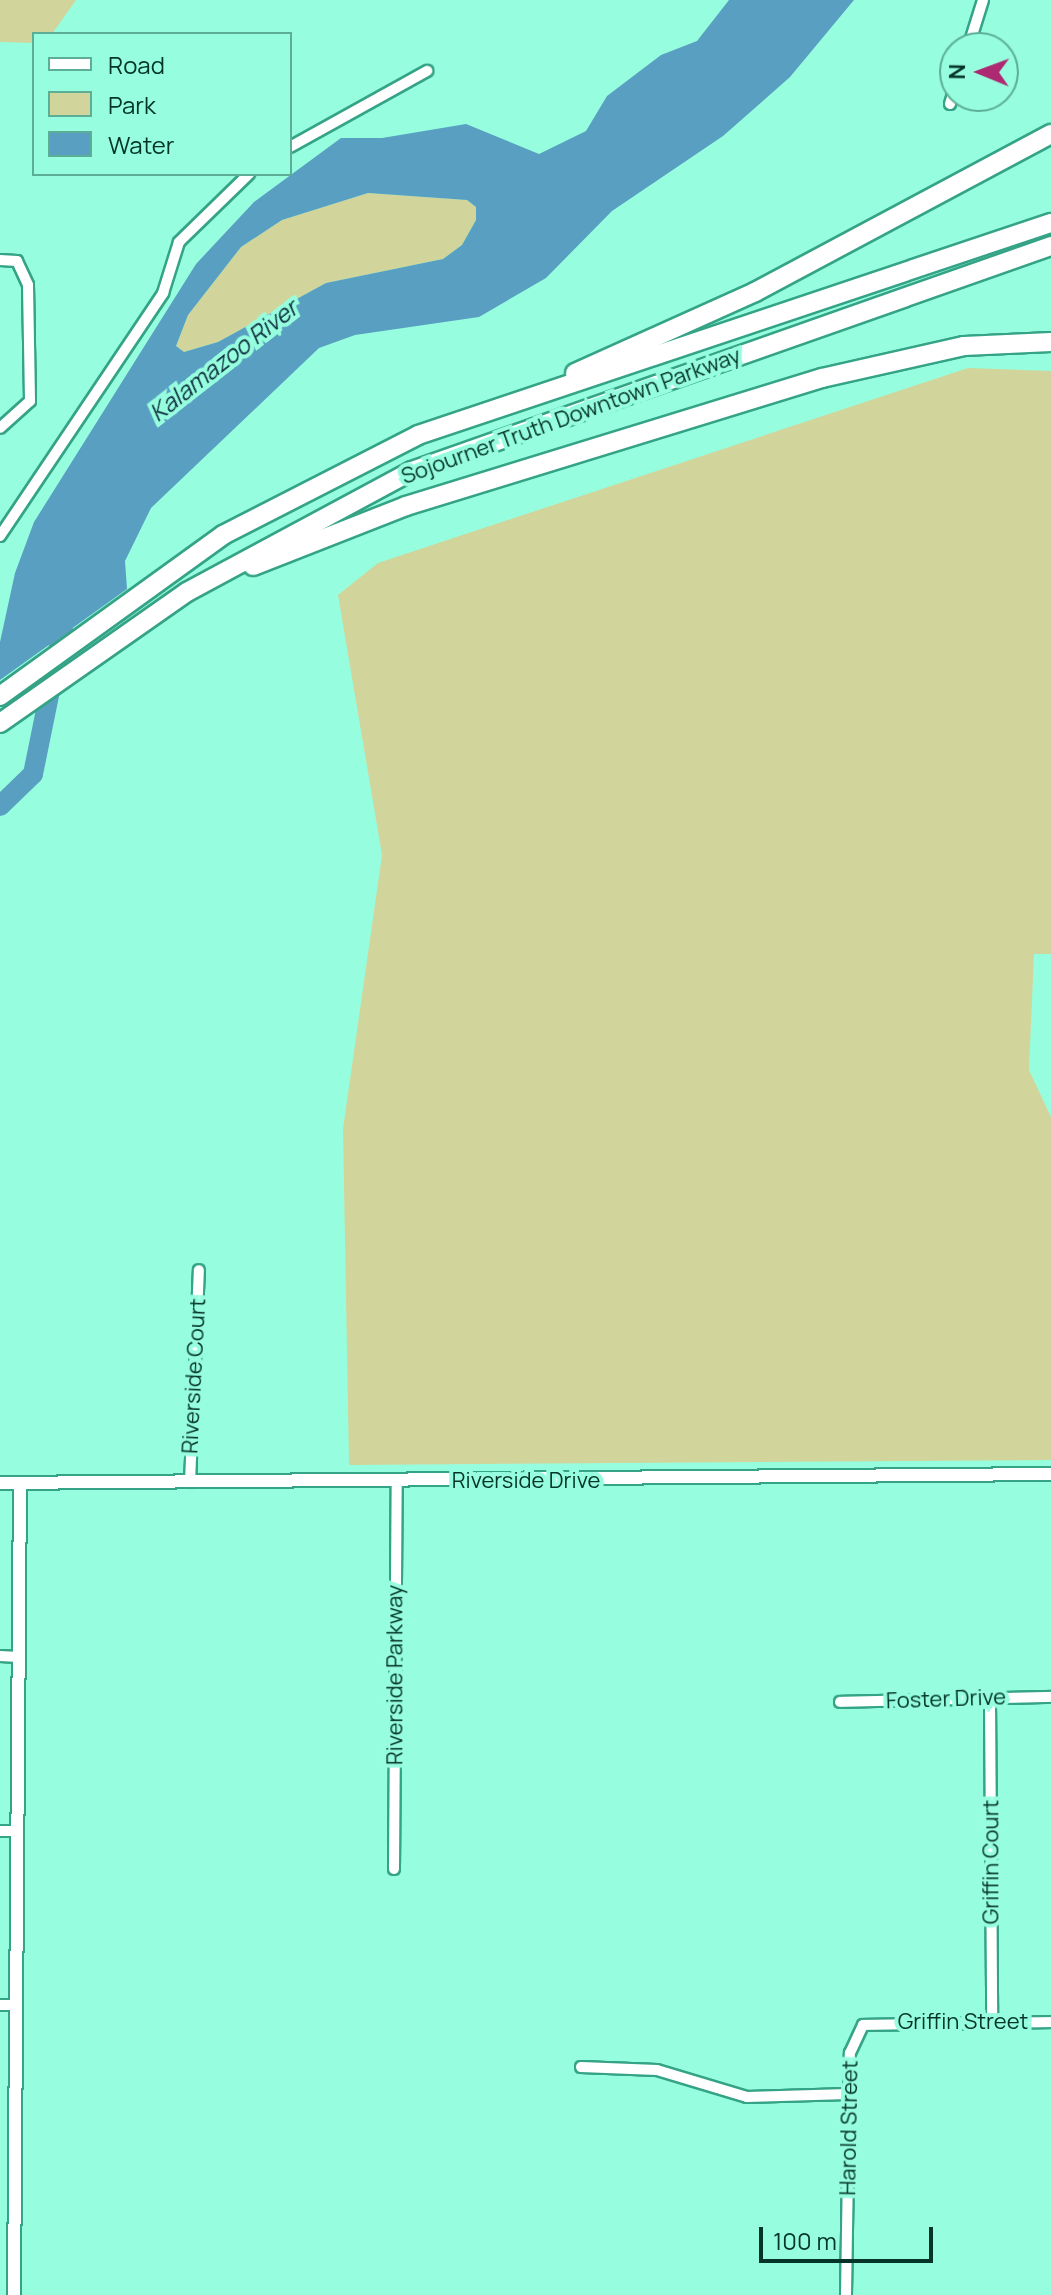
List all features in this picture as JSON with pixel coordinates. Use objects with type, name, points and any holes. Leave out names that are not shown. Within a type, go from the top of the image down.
[{"type":"highway","points":[[477,416],[755,292],[1051,134]]},
{"type":"highway","name":"Sojourner Truth Downtown Parkway","points":[[0,696],[223,535],[418,435],[1051,223]]},
{"type":"highway","name":"Sojourner Truth Downtown Parkway","points":[[0,723],[187,592],[412,471],[1051,246]]},
{"type":"highway","points":[[187,592],[406,506],[822,378],[964,346],[1051,342]]},
{"type":"street","points":[[973,32],[983,0]]},
{"type":"street","points":[[292,146],[427,71]]},
{"type":"street","points":[[0,536],[163,293],[179,242],[247,176]]},
{"type":"street","points":[[0,260],[17,261],[28,285],[30,401],[2,428]]},
{"type":"street","name":"Riverside Court","points":[[190,1482],[199,1270]]},
{"type":"street","name":"Riverside Drive","points":[[0,1483],[1051,1474]]},
{"type":"street","name":"Riverside Parkway","points":[[394,1869],[397,1482]]},
{"type":"street","points":[[14,2295],[20,1483]]},
{"type":"street","points":[[0,1656],[19,1657]]},
{"type":"street","name":"Foster Drive","points":[[840,1702],[990,1701],[1051,1697]]},
{"type":"street","name":"Griffin Court","points":[[990,1701],[992,2022]]},
{"type":"street","points":[[0,1831],[18,1831]]},
{"type":"street","points":[[0,2005],[16,2005]]},
{"type":"street","name":"Griffin Street","points":[[876,2022],[1051,2022]]},
{"type":"street","name":"Harold Street","points":[[846,2295],[848,2094],[855,2036],[863,2025],[876,2022]]},
{"type":"street","points":[[581,2067],[657,2070],[747,2097],[848,2094]]},
{"type":"green space","points":[[0,0],[76,0],[53,32],[32,32],[32,43],[0,42]]},
{"type":"green space","points":[[368,193],[467,200],[476,207],[476,220],[462,245],[443,259],[326,283],[218,342],[184,352],[176,346],[188,315],[241,247],[282,220]]},
{"type":"green space","points":[[968,368],[1051,371],[1051,954],[1034,954],[1029,1070],[1051,1117],[1051,1460],[349,1465],[343,1129],[382,855],[338,595],[378,563]]},
{"type":"water","points":[[729,0],[854,0],[790,77],[723,136],[612,211],[546,278],[479,317],[355,335],[319,348],[151,508],[125,561],[127,589],[0,680],[0,642],[15,573],[34,522],[196,264],[254,202],[341,138],[382,138],[466,124],[539,154],[586,131],[607,96],[661,55],[697,41]],"holes":[[[368,193],[467,200],[476,207],[476,220],[462,245],[443,259],[326,283],[218,342],[184,352],[176,346],[188,315],[241,247],[282,220]]]},
{"type":"waterway","name":"Kalamazoo River","points":[[0,806],[33,774],[66,612]]}]
